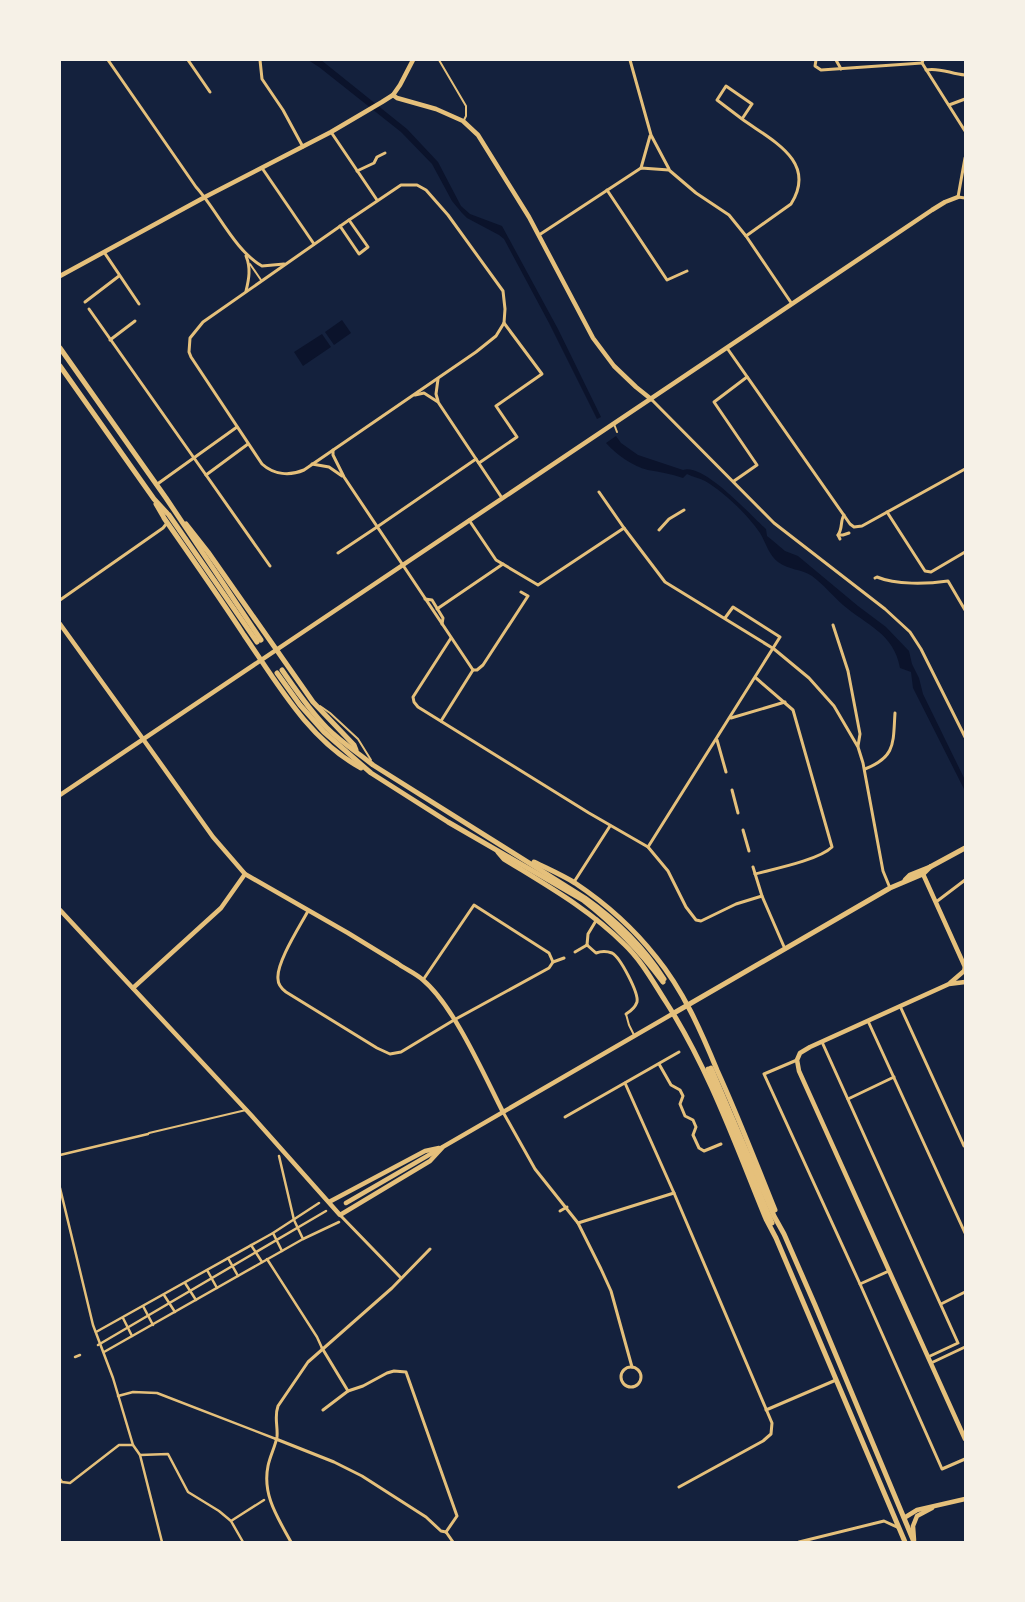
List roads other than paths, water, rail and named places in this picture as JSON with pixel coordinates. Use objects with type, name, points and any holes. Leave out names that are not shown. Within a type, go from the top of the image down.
[{"type":"main road","points":[[60,276],[369,110],[393,95],[407,74],[413,60]]},
{"type":"main road","points":[[393,95],[397,98],[436,109],[463,121],[478,135],[539,235],[593,338],[614,366],[651,399]]},
{"type":"main road","points":[[60,795],[945,202],[958,197]]},
{"type":"main road","points":[[60,350],[156,486],[208,552],[313,702],[354,746],[357,753]]},
{"type":"main road","points":[[60,366],[154,499],[261,660],[295,708],[320,737],[344,758],[498,852],[583,900],[629,940],[665,982],[647,955],[605,912],[357,753],[328,728],[280,672],[300,705],[324,732],[371,773]]},
{"type":"main road","points":[[166,498],[259,641],[166,517]]},
{"type":"main road","points":[[60,624],[213,836],[245,874],[348,933],[423,980],[454,1020],[503,1112]]},
{"type":"main road","points":[[903,882],[910,875],[965,848]]},
{"type":"main road","points":[[498,852],[504,859],[580,906],[597,919],[644,966],[674,1012],[704,1072],[905,1542]]},
{"type":"main road","points":[[523,859],[530,860],[574,882],[608,908],[636,934],[656,957],[687,1005],[727,1092],[784,1234],[914,1542]]},
{"type":"main road","points":[[346,1203],[890,888],[923,874],[930,866]]},
{"type":"main road","points":[[133,988],[221,908],[245,874]]},
{"type":"main road","points":[[923,874],[965,967],[964,971],[949,984],[822,1041],[800,1053],[797,1060],[799,1070],[965,1439]]},
{"type":"main road","points":[[60,910],[246,1110],[340,1215],[430,1161],[443,1147]]},
{"type":"main road","points":[[949,984],[965,982]]},
{"type":"main road","points":[[776,1238],[710,1068],[774,1216],[784,1234]]},
{"type":"main road","points":[[329,1202],[425,1151],[443,1147]]},
{"type":"main road","points":[[899,1528],[904,1518],[914,1511],[965,1499]]},
{"type":"main road","points":[[914,1542],[913,1526],[916,1516],[940,1505]]},
{"type":"street","points":[[108,60],[196,187],[252,261],[262,266],[287,264]]},
{"type":"street","points":[[188,60],[210,92]]},
{"type":"street","points":[[260,60],[262,79],[282,110],[302,147]]},
{"type":"street","points":[[630,60],[651,136],[669,170],[729,215],[746,236],[792,304]]},
{"type":"street","points":[[816,60],[815,66],[818,69],[841,69],[923,62],[926,70],[965,131]]},
{"type":"street","points":[[836,60],[841,69]]},
{"type":"street","points":[[926,70],[936,68],[950,74],[965,75]]},
{"type":"street","points":[[742,119],[752,104],[726,86],[717,100],[742,119],[788,153],[798,169],[799,179],[795,197],[791,204],[746,236]]},
{"type":"street","points":[[949,105],[965,99]]},
{"type":"street","points":[[331,132],[377,200]]},
{"type":"street","points":[[641,168],[651,136]]},
{"type":"street","points":[[358,171],[374,163],[377,157],[385,153]]},
{"type":"street","points":[[965,158],[958,197],[965,198]]},
{"type":"street","points":[[262,168],[314,244]]},
{"type":"street","points":[[539,235],[641,168],[669,170]]},
{"type":"street","points":[[401,185],[417,185],[426,190],[448,215],[503,291],[504,323],[496,336],[438,379],[300,472],[289,474],[273,472],[262,464],[248,444],[191,358],[188,352],[188,345],[194,332],[204,322],[340,226],[401,185]]},
{"type":"street","points":[[606,190],[667,280],[687,270]]},
{"type":"street","points":[[340,226],[359,254],[368,247],[349,220]]},
{"type":"street","points":[[104,252],[139,304]]},
{"type":"street","points":[[246,254],[250,264],[246,292]]},
{"type":"street","points":[[85,302],[119,276]]},
{"type":"street","points":[[89,309],[270,566]]},
{"type":"street","points":[[110,340],[135,321]]},
{"type":"street","points":[[479,463],[517,437],[496,406],[542,374],[504,323]]},
{"type":"street","points":[[727,348],[850,524],[854,527],[862,526],[965,469]]},
{"type":"street","points":[[734,481],[757,465],[714,402],[747,377]]},
{"type":"street","points":[[438,379],[436,394],[438,402],[502,498]]},
{"type":"street","points":[[414,395],[424,394],[438,402]]},
{"type":"street","points":[[651,399],[774,522],[885,609],[910,632],[921,649],[965,737]]},
{"type":"street","points":[[156,486],[237,427]]},
{"type":"street","points":[[206,476],[248,444]]},
{"type":"street","points":[[333,449],[333,456],[344,478],[473,670]]},
{"type":"street","points":[[338,553],[476,459]]},
{"type":"street","points":[[311,464],[329,467],[344,478]]},
{"type":"street","points":[[599,492],[665,582],[774,649],[809,678],[834,706],[858,747],[865,769],[883,871],[890,888]]},
{"type":"street","points":[[659,530],[669,520],[684,510]]},
{"type":"street","points":[[887,512],[925,571],[931,572],[965,552]]},
{"type":"street","points":[[838,535],[841,531],[841,518],[844,515]]},
{"type":"street","points":[[60,600],[163,528],[166,517]]},
{"type":"street","points":[[469,520],[496,560],[538,585],[624,528]]},
{"type":"street","points":[[838,535],[849,533]]},
{"type":"street","points":[[838,535],[840,539]]},
{"type":"street","points":[[437,609],[503,564]]},
{"type":"street","points":[[875,578],[890,582],[915,583],[948,580],[965,610]]},
{"type":"street","points":[[441,721],[473,670],[477,670],[483,665],[528,596],[521,592]]},
{"type":"street","points":[[425,599],[432,600],[443,618],[442,624]]},
{"type":"street","points":[[648,847],[780,637],[733,607],[725,618]]},
{"type":"street","points":[[833,625],[848,671],[860,734],[858,747]]},
{"type":"street","points":[[451,638],[414,697],[414,702],[418,707],[610,826],[648,847],[664,865],[686,907],[696,920],[701,921],[736,904],[762,896]]},
{"type":"street","points":[[755,874],[816,856],[827,852],[832,847],[793,710],[756,678]]},
{"type":"street","points":[[730,718],[736,718],[786,702]]},
{"type":"street","points":[[865,769],[885,758],[892,747],[895,713]]},
{"type":"street","points":[[716,740],[726,772]]},
{"type":"street","points":[[732,790],[738,813]]},
{"type":"street","points":[[574,882],[610,826]]},
{"type":"street","points":[[743,830],[749,851]]},
{"type":"street","points":[[753,867],[762,896],[785,949]]},
{"type":"street","points":[[936,902],[965,880]]},
{"type":"street","points":[[423,980],[474,905],[549,953],[553,962]]},
{"type":"street","points":[[308,910],[281,962],[278,980],[280,987],[377,1048],[390,1054],[401,1052],[454,1020],[549,968],[553,962],[564,958]]},
{"type":"street","points":[[597,919],[588,934],[588,945],[596,953],[601,951],[612,953],[618,958],[637,992],[638,1000],[634,1008],[626,1014]]},
{"type":"street","points":[[575,952],[588,945]]},
{"type":"street","points":[[900,1006],[964,1146]]},
{"type":"street","points":[[868,1021],[965,1233]]},
{"type":"street","points":[[822,1041],[958,1343],[928,1357]]},
{"type":"street","points":[[564,1116],[679,1052]]},
{"type":"street","points":[[797,1060],[764,1074],[942,1469],[965,1459]]},
{"type":"street","points":[[658,1064],[671,1085],[680,1090],[683,1096],[680,1104],[685,1116],[693,1120],[696,1128],[693,1135],[699,1148],[704,1151],[721,1144]]},
{"type":"street","points":[[848,1099],[894,1078]]},
{"type":"street","points":[[625,1083],[772,1423],[771,1434],[763,1441],[679,1487]]},
{"type":"street","points":[[503,1112],[535,1168],[578,1223],[611,1291],[632,1367],[637,1369],[641,1377],[639,1382],[632,1386],[626,1385],[621,1377],[623,1371],[632,1367]]},
{"type":"street","points":[[60,1154],[148,1134]]},
{"type":"street","points":[[278,1156],[294,1220],[303,1239]]},
{"type":"street","points":[[60,1188],[99,1344],[104,1352],[133,1445],[139,1454],[162,1542]]},
{"type":"street","points":[[578,1223],[674,1193]]},
{"type":"street","points":[[96,1332],[273,1233],[319,1203]]},
{"type":"street","points":[[560,1211],[567,1207]]},
{"type":"street","points":[[99,1344],[326,1211]]},
{"type":"street","points":[[340,1215],[401,1278]]},
{"type":"street","points":[[104,1352],[303,1239],[339,1222]]},
{"type":"street","points":[[273,1233],[282,1251]]},
{"type":"street","points":[[252,1245],[262,1262]]},
{"type":"street","points":[[292,1542],[272,1505],[266,1485],[268,1465],[276,1439],[276,1414],[281,1400],[308,1362],[392,1288],[430,1249]]},
{"type":"street","points":[[228,1258],[238,1276]]},
{"type":"street","points":[[267,1259],[317,1337],[348,1391]]},
{"type":"street","points":[[207,1270],[217,1288]]},
{"type":"street","points":[[860,1284],[889,1271]]},
{"type":"street","points":[[185,1283],[196,1300]]},
{"type":"street","points":[[940,1304],[965,1292]]},
{"type":"street","points":[[164,1295],[175,1312]]},
{"type":"street","points":[[143,1306],[153,1325]]},
{"type":"street","points":[[123,1318],[132,1336]]},
{"type":"street","points":[[931,1363],[965,1348]]},
{"type":"street","points":[[75,1358],[80,1355]]},
{"type":"street","points":[[323,1410],[348,1391],[364,1386],[387,1373],[406,1372],[457,1516],[446,1532]]},
{"type":"street","points":[[766,1410],[836,1380]]},
{"type":"street","points":[[118,1396],[133,1392],[157,1394],[334,1462],[362,1476],[426,1517],[441,1531],[446,1532],[453,1542]]},
{"type":"street","points":[[60,1479],[62,1482],[70,1483],[119,1444],[133,1445]]},
{"type":"street","points":[[139,1454],[168,1454],[188,1492],[219,1511],[231,1521],[243,1542]]},
{"type":"street","points":[[231,1521],[264,1500]]},
{"type":"street","points":[[799,1542],[884,1521],[899,1528]]},
{"type":"lane","points":[[439,60],[466,106],[466,116],[463,121]]},
{"type":"lane","points":[[250,264],[262,281]]},
{"type":"lane","points":[[613,425],[617,432]]},
{"type":"lane","points":[[313,702],[330,713],[358,739],[373,764]]},
{"type":"lane","points":[[626,1014],[629,1025],[635,1035]]},
{"type":"lane","points":[[148,1134],[246,1110]]},
{"type":"water","points":[[308,60],[321,60],[407,129],[438,162],[461,206],[470,214],[502,226],[558,329],[601,417],[597,419],[504,239],[467,218],[462,213],[452,201],[432,164],[401,132]]},
{"type":"water","points":[[342,320],[351,333],[334,345],[325,332]]},
{"type":"water","points":[[322,334],[331,347],[303,366],[294,352]]},
{"type":"water","points":[[616,436],[621,443],[638,455],[683,470],[692,470],[703,474],[738,502],[766,529],[767,536],[785,551],[798,556],[886,627],[909,651],[923,694],[965,780],[965,791],[913,688],[911,672],[900,668],[892,646],[885,638],[843,605],[812,576],[786,567],[778,562],[769,552],[760,533],[748,518],[720,491],[705,481],[687,474],[683,478],[648,470],[631,463],[606,443]]}]
